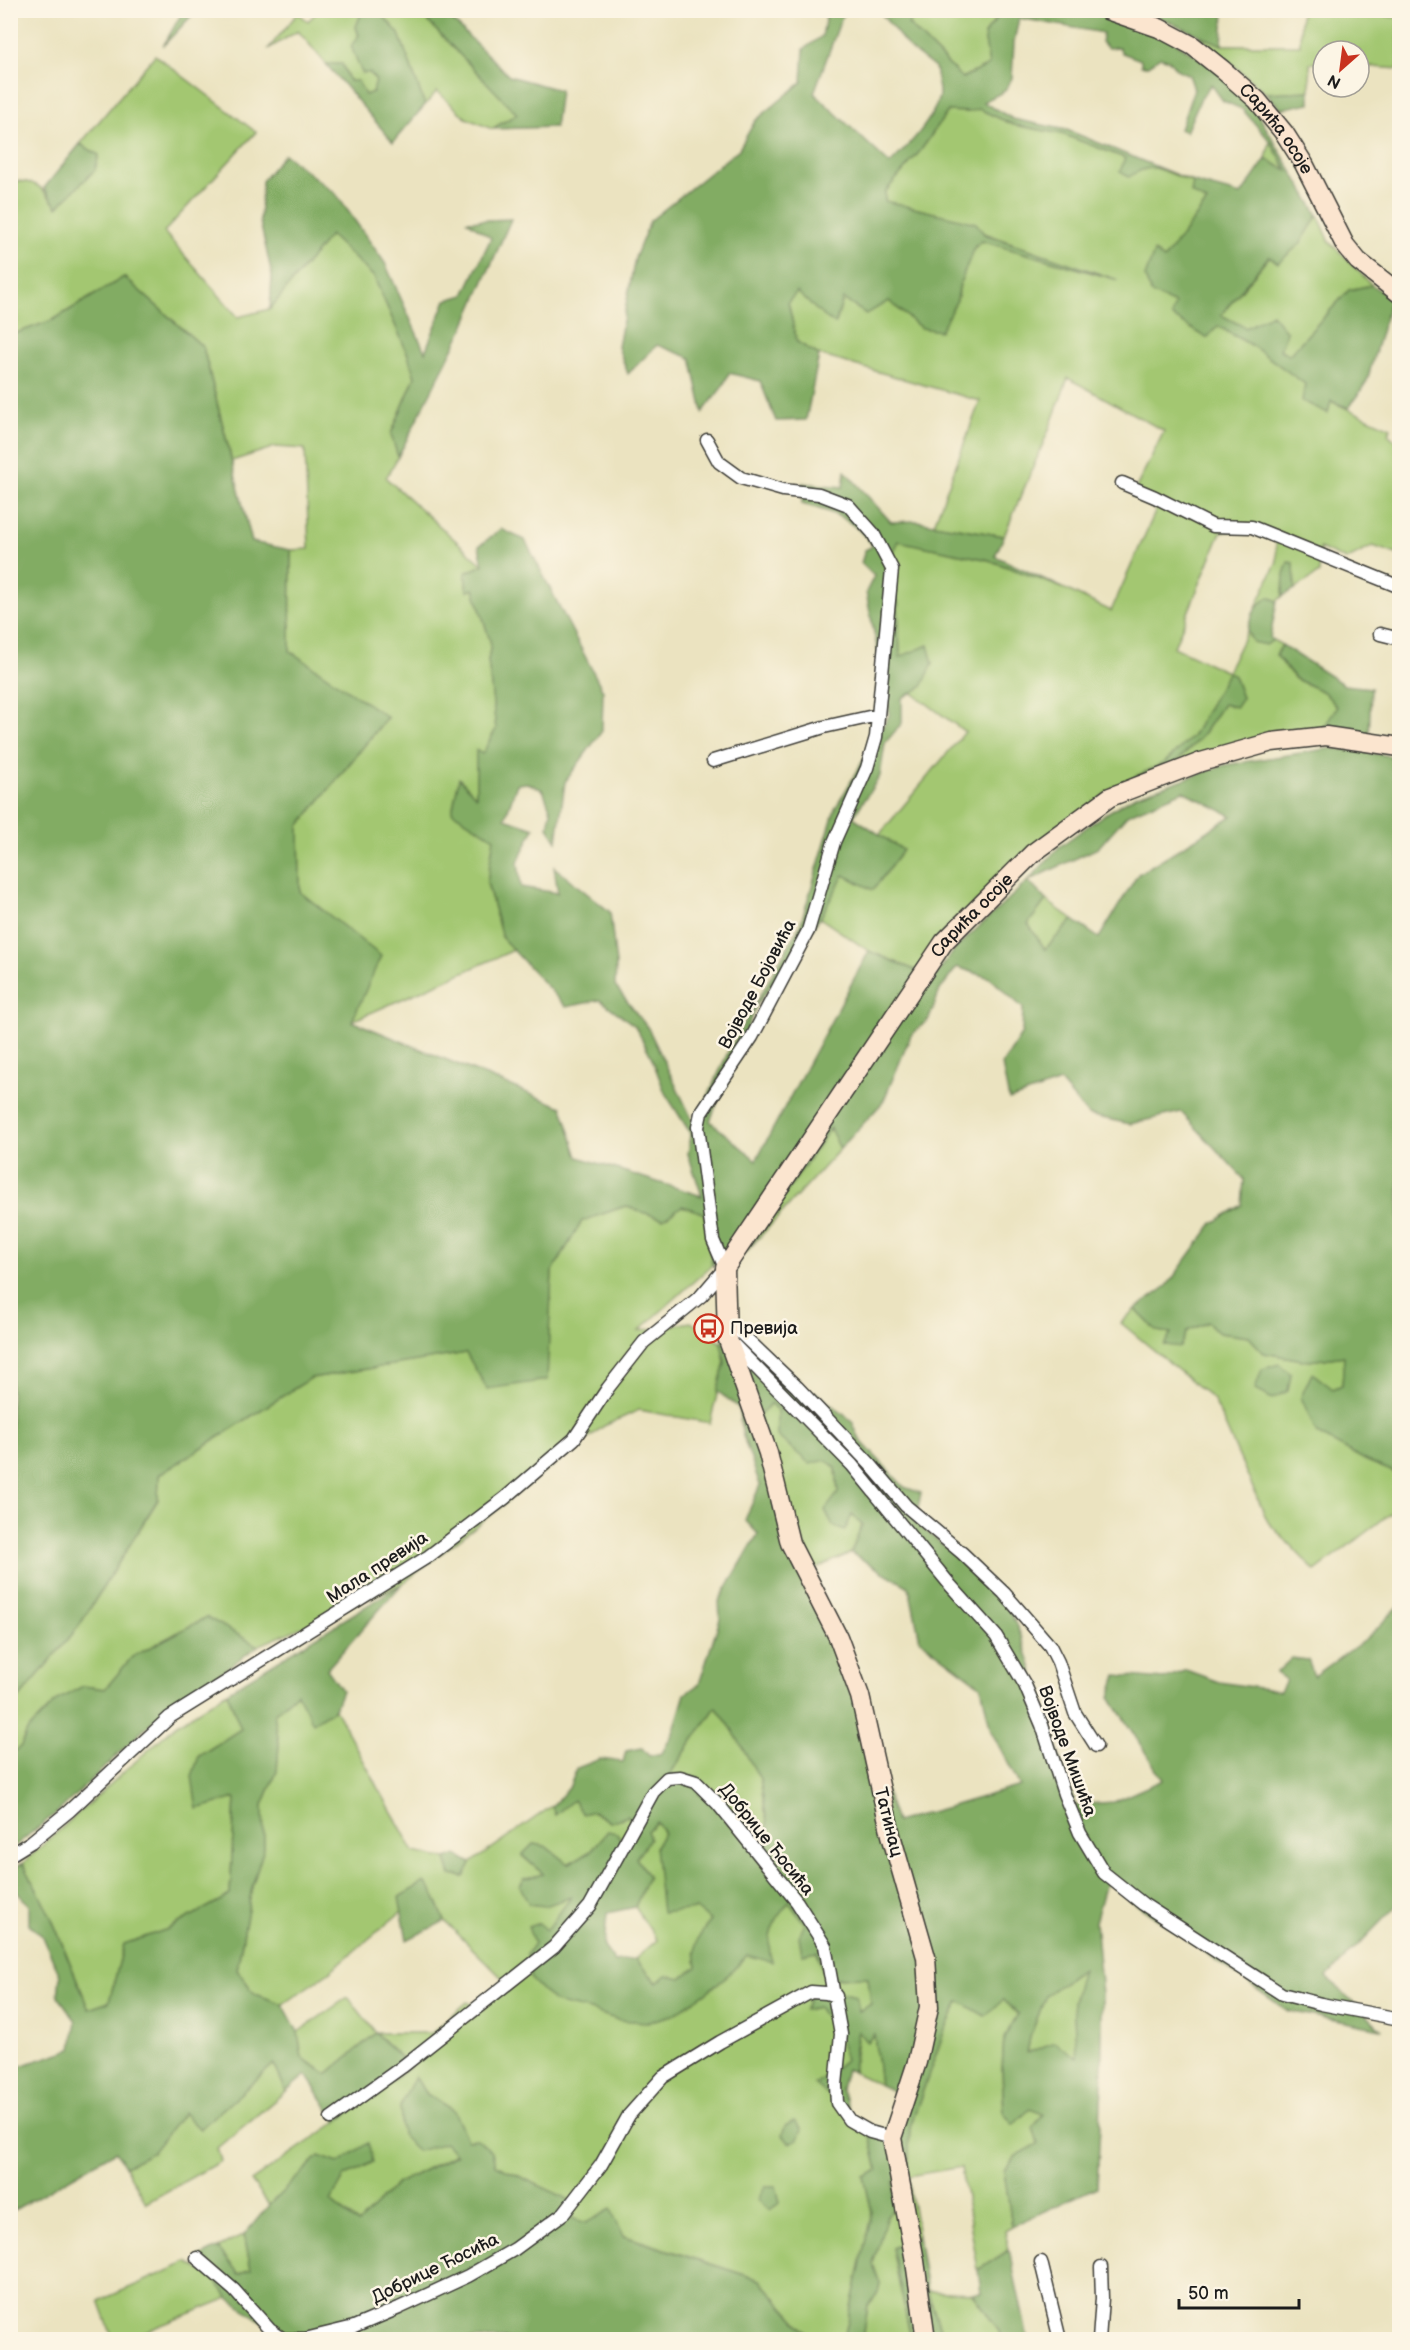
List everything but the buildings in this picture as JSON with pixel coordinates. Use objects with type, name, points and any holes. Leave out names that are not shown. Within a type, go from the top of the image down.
[{"type":"street","name":"Сарића осоје","points":[[1107,10],[1159,28],[1193,46],[1257,100],[1285,134],[1304,164],[1345,245],[1358,261],[1400,294]]},
{"type":"street","name":"Војводе Бојовића","points":[[707,440],[719,462],[741,478],[783,490],[819,494],[848,505],[873,533],[892,569],[876,737],[867,768],[834,842],[808,932],[752,1037],[701,1113],[699,1127],[713,1240],[725,1268]]},
{"type":"street","points":[[1122,483],[1213,526],[1252,527],[1400,587]]},
{"type":"street","points":[[1380,634],[1400,639]]},
{"type":"street","points":[[712,761],[824,727],[878,716]]},
{"type":"street","name":"Сарића осоје","points":[[725,1268],[944,942],[1034,854],[1110,797],[1201,762],[1272,742],[1326,736],[1400,747]]},
{"type":"street","points":[[725,1268],[727,1329]]},
{"type":"street","name":"Мала превија","points":[[10,1855],[31,1842],[69,1811],[170,1718],[429,1556],[506,1498],[574,1439],[608,1388],[644,1342],[701,1296],[725,1268]]},
{"type":"street","name":"Војводе Мишића","points":[[727,1329],[805,1396],[870,1464],[906,1506],[962,1553],[1004,1593],[1050,1646],[1058,1662],[1075,1713],[1096,1746]]},
{"type":"street","name":"Војводе Мишића","points":[[727,1329],[852,1465],[951,1586],[996,1636],[1025,1685],[1042,1725],[1064,1794],[1080,1833],[1104,1873],[1143,1904],[1282,1994],[1400,2019]]},
{"type":"street","name":"Татинац","points":[[727,1329],[768,1453],[790,1543],[838,1637],[860,1696],[891,1835],[926,1957],[929,2007],[916,2062],[892,2138],[915,2260],[926,2340]]},
{"type":"street","name":"Добрице Ћосића","points":[[331,2118],[402,2067],[554,1947],[590,1906],[654,1792],[667,1778],[680,1777],[696,1782],[718,1804],[797,1902],[825,1946],[842,2034],[836,2085],[837,2103],[849,2120],[870,2132],[892,2138]]},
{"type":"street","name":"Добрице Ћосића","points":[[197,2258],[234,2290],[270,2330],[283,2339],[305,2339],[363,2323],[468,2276],[515,2249],[564,2213],[601,2165],[629,2115],[663,2077],[720,2042],[811,1992],[836,1996]]},
{"type":"street","points":[[1041,2262],[1060,2340]]},
{"type":"street","points":[[1098,2340],[1102,2298],[1101,2267]]},
{"type":"green space","points":[[183,11],[196,11],[163,46]]},
{"type":"green space","points":[[318,11],[357,11],[361,14],[356,27],[370,73],[376,81],[373,92],[365,95],[350,81],[342,64],[326,64],[298,31],[268,49],[298,13],[308,21]]},
{"type":"green space","points":[[357,11],[379,11],[399,34],[425,105],[393,142],[326,64],[342,64],[349,81],[358,81],[365,95],[373,92],[376,81],[370,73],[362,73],[351,46],[359,35],[356,27],[361,14]]},
{"type":"green space","points":[[379,11],[418,11],[517,114],[492,129],[466,118],[437,91],[425,105],[399,34]]},
{"type":"green space","points":[[418,11],[443,11],[509,76],[560,90],[555,127],[492,129],[517,114]]},
{"type":"green space","points":[[827,11],[844,11],[814,93],[890,164],[926,124],[936,105],[939,90],[935,68],[909,48],[879,11],[921,11],[908,24],[962,78],[989,65],[984,34],[1003,11],[1094,11],[1167,37],[1211,65],[1250,101],[1318,215],[1300,244],[1278,263],[1269,256],[1221,315],[1246,328],[1272,314],[1287,332],[1280,350],[1289,355],[1349,290],[1372,285],[1399,305],[1399,311],[1389,304],[1367,381],[1349,408],[1331,401],[1328,413],[1302,401],[1305,384],[1254,347],[1218,326],[1207,338],[1171,316],[1175,304],[1151,293],[1145,277],[1154,252],[1164,259],[1207,202],[1191,193],[1193,182],[1180,176],[1241,195],[1266,159],[1288,171],[1270,141],[1242,109],[1223,101],[1211,84],[1200,100],[1186,132],[1180,129],[1194,89],[1189,75],[1176,69],[1169,60],[1160,57],[1148,66],[1141,66],[1141,60],[1122,53],[1119,47],[1108,48],[1101,42],[1103,33],[1019,18],[1014,42],[1012,78],[1005,91],[983,102],[1013,119],[1067,130],[1165,170],[1146,169],[1129,177],[1120,172],[1125,158],[1062,134],[1014,125],[979,109],[969,112],[948,111],[921,150],[885,192],[885,201],[976,223],[984,234],[1118,280],[982,241],[975,246],[960,283],[957,300],[940,331],[921,328],[889,301],[866,314],[843,299],[835,324],[797,292],[788,302],[797,342],[819,355],[806,420],[776,421],[760,381],[729,373],[723,386],[703,412],[691,358],[657,345],[628,374],[618,347],[635,258],[650,221],[739,149],[755,121],[802,82],[804,49],[822,36]]},
{"type":"green space","points":[[921,11],[1003,11],[984,34],[989,65],[962,78],[908,24]]},
{"type":"green space","points":[[1143,11],[1224,11],[1222,45],[1147,12]]},
{"type":"green space","points":[[1301,11],[1356,11],[1399,18],[1399,69],[1371,67],[1371,39],[1311,39],[1310,91],[1266,93],[1197,34],[1222,45],[1300,45]]},
{"type":"green space","points":[[155,55],[256,132],[164,232],[238,317],[270,309],[330,235],[374,277],[407,352],[415,377],[391,434],[398,457],[386,478],[483,565],[465,573],[467,591],[474,589],[491,644],[488,660],[496,729],[482,755],[477,751],[476,797],[459,779],[494,838],[487,883],[502,938],[514,950],[352,1021],[380,956],[300,892],[299,826],[387,718],[290,651],[291,550],[309,549],[305,449],[275,447],[232,461],[203,347],[124,277],[53,320],[11,335],[11,181],[28,182],[39,186],[57,207],[99,155],[80,144]]},
{"type":"green space","points":[[1310,91],[1310,103],[1281,109],[1266,93]]},
{"type":"green space","points":[[979,109],[1014,125],[1062,134],[1125,158],[1141,169],[1151,166],[1193,182],[1207,202],[1164,259],[1155,252],[1176,304],[1206,338],[1218,326],[1254,347],[1305,384],[1327,413],[1330,401],[1391,428],[1388,434],[1399,444],[1399,555],[1373,546],[1346,560],[1320,548],[1319,573],[1295,589],[1294,564],[1284,574],[1283,596],[1277,601],[1269,597],[1256,607],[1277,561],[1276,541],[1249,531],[1221,532],[1174,647],[1227,672],[1247,631],[1253,642],[1266,645],[1273,640],[1282,645],[1276,655],[1295,679],[1324,692],[1337,707],[1322,730],[1169,769],[1201,737],[1223,704],[1236,707],[1242,698],[1234,676],[1228,672],[1192,737],[1164,763],[1112,788],[947,927],[934,978],[869,951],[820,918],[844,874],[873,890],[903,850],[879,835],[965,732],[911,692],[922,687],[900,658],[898,603],[885,570],[899,541],[989,560],[1063,588],[1111,611],[1156,510],[1132,496],[1164,431],[1068,378],[1004,536],[934,524],[980,401],[819,355],[797,342],[788,302],[797,291],[821,314],[836,323],[843,298],[889,301],[921,328],[957,300],[968,260],[976,246],[982,241],[1100,275],[930,213],[885,201],[885,192],[921,150],[948,111],[969,112]]},
{"type":"green space","points":[[1270,141],[1288,172],[1266,159]]},
{"type":"green space","points":[[80,144],[99,155],[95,170],[57,207],[44,188]]},
{"type":"green space","points":[[284,154],[336,194],[385,263],[425,352],[446,300],[464,295],[491,238],[467,221],[511,219],[463,329],[398,457],[391,434],[415,377],[407,352],[374,277],[330,235],[270,309],[272,275],[260,222],[262,181]]},
{"type":"green space","points":[[1318,215],[1330,242],[1372,285],[1349,290],[1289,355],[1221,315],[1270,256],[1300,244]]},
{"type":"green space","points":[[124,277],[203,347],[252,542],[291,550],[290,651],[387,717],[299,826],[300,892],[381,956],[352,1021],[562,1107],[578,1157],[702,1196],[688,1154],[691,1134],[665,1093],[651,1056],[635,1026],[600,1000],[566,1007],[502,938],[487,882],[494,838],[452,812],[459,778],[476,796],[476,750],[482,754],[496,729],[488,660],[491,644],[474,589],[467,591],[465,573],[483,565],[479,546],[501,529],[525,540],[603,691],[602,731],[565,782],[557,841],[548,827],[551,811],[543,790],[528,783],[517,784],[505,818],[534,828],[518,862],[521,887],[558,893],[554,867],[610,912],[616,964],[615,986],[648,1028],[695,1125],[729,1050],[800,926],[835,809],[890,714],[866,592],[874,576],[861,563],[865,550],[873,546],[858,529],[842,518],[802,504],[802,483],[843,487],[845,471],[891,522],[917,521],[1004,536],[995,556],[1063,588],[989,560],[898,541],[885,570],[898,603],[900,657],[928,645],[933,663],[922,687],[902,698],[902,723],[885,743],[880,776],[853,817],[903,850],[873,890],[844,875],[820,918],[756,1006],[710,1121],[756,1160],[869,951],[934,978],[955,949],[1028,881],[1059,847],[1135,796],[1225,765],[1332,748],[1399,757],[1399,1479],[1394,1472],[1367,1461],[1317,1434],[1301,1397],[1312,1373],[1333,1389],[1342,1385],[1344,1356],[1309,1361],[1264,1353],[1249,1337],[1219,1333],[1208,1322],[1187,1331],[1180,1347],[1164,1345],[1171,1333],[1157,1331],[1135,1309],[1167,1286],[1213,1223],[1242,1205],[1244,1179],[1181,1112],[1130,1124],[1088,1115],[1060,1082],[1009,1100],[1002,1065],[1022,1033],[1023,1008],[990,978],[957,967],[940,990],[929,1019],[911,1035],[883,1102],[840,1149],[830,1128],[747,1251],[712,1265],[704,1213],[682,1206],[663,1219],[625,1206],[582,1221],[552,1272],[547,1380],[487,1389],[466,1353],[311,1378],[159,1475],[158,1499],[79,1626],[19,1698],[11,1699],[11,335],[53,320]],"holes":[[[1183,791],[1232,816],[1138,874],[1099,938],[1073,920],[1045,949],[1028,924],[1046,900],[1028,881],[1098,848],[1127,815]]]},
{"type":"green space","points":[[1288,562],[1294,563],[1295,589],[1283,596],[1284,574]]},
{"type":"green space","points":[[1269,597],[1277,601],[1270,638],[1273,640],[1266,645],[1253,642],[1247,631],[1254,611]]},
{"type":"green space","points":[[1282,645],[1344,685],[1371,688],[1369,737],[1322,730],[1337,707],[1324,692],[1296,679],[1276,655]]},
{"type":"green space","points":[[1228,672],[1234,676],[1242,698],[1236,707],[1223,704],[1201,737],[1169,769],[1112,788],[1164,763],[1192,737]]},
{"type":"green space","points":[[1046,900],[1073,920],[1045,949],[1028,924]]},
{"type":"green space","points":[[830,1128],[840,1149],[747,1251]]},
{"type":"green space","points":[[626,1206],[663,1219],[682,1206],[704,1213],[712,1265],[639,1331],[691,1322],[721,1343],[725,1362],[710,1423],[639,1410],[604,1426],[402,1584],[258,1646],[206,1617],[132,1657],[105,1689],[83,1686],[27,1731],[21,1746],[11,1754],[10,1699],[19,1698],[79,1626],[158,1500],[159,1475],[311,1378],[466,1353],[546,1380],[552,1272],[582,1221]]},
{"type":"green space","points":[[1135,1309],[1157,1331],[1171,1333],[1165,1345],[1187,1331],[1208,1322],[1219,1333],[1249,1337],[1264,1353],[1309,1361],[1345,1356],[1342,1385],[1333,1389],[1317,1434],[1367,1461],[1394,1472],[1399,1479],[1399,1507],[1315,1571],[1268,1522],[1214,1400],[1121,1323]]},
{"type":"green space","points":[[735,1319],[810,1395],[815,1392],[852,1421],[860,1440],[904,1487],[921,1493],[915,1522],[962,1561],[1009,1609],[1022,1638],[1075,1805],[1113,1802],[1163,1780],[1110,1697],[1117,1675],[1164,1679],[1186,1670],[1219,1682],[1280,1691],[1286,1680],[1276,1673],[1292,1658],[1308,1660],[1314,1676],[1366,1639],[1399,1606],[1399,1903],[1327,1977],[1381,2029],[1288,2011],[1106,1883],[1095,1922],[1102,1994],[1102,2084],[1097,2187],[1012,2226],[1004,2171],[1016,2156],[1038,2144],[1033,2128],[1043,2114],[1030,2109],[1013,2125],[1004,2113],[1002,2069],[1004,2038],[1018,2014],[1003,2000],[985,2016],[959,2001],[944,2032],[910,2127],[908,2176],[894,2181],[893,2209],[887,2215],[873,2264],[880,2284],[878,2293],[868,2305],[863,2339],[844,2339],[872,2212],[864,2177],[878,2170],[867,2123],[886,2131],[901,2095],[880,2085],[874,2034],[867,2043],[858,2031],[853,2072],[846,2069],[841,2089],[853,2116],[815,2084],[845,2060],[835,2017],[827,2020],[818,2007],[804,2010],[815,1987],[856,1996],[859,2011],[871,2004],[868,1977],[825,1978],[817,1951],[802,1954],[799,1936],[805,1924],[789,1902],[775,1923],[770,1937],[772,1962],[747,1955],[734,1970],[707,1992],[673,2015],[647,2022],[618,2020],[590,2010],[554,2002],[530,1978],[527,1954],[534,1943],[528,1927],[539,1923],[547,1930],[571,1897],[545,1906],[529,1904],[520,1886],[524,1879],[543,1874],[522,1855],[533,1844],[545,1846],[568,1864],[591,1851],[608,1831],[616,1833],[620,1839],[636,1833],[628,1816],[610,1822],[593,1811],[583,1814],[573,1800],[555,1815],[552,1806],[569,1788],[577,1768],[600,1759],[623,1762],[626,1751],[642,1748],[649,1756],[662,1753],[673,1733],[685,1694],[699,1684],[720,1619],[719,1601],[758,1534],[745,1520],[760,1485],[743,1436],[738,1407],[717,1391],[725,1363],[721,1343]],"holes":[[[771,1403],[777,1411],[777,1436],[810,1464],[826,1460],[836,1468],[838,1493],[825,1510],[833,1526],[845,1530],[852,1515],[862,1524],[851,1553],[909,1587],[920,1640],[981,1686],[991,1731],[1020,1786],[896,1822],[759,1416]],[[716,1707],[732,1729],[760,1779],[768,1828],[758,1833],[741,1826],[698,1777],[670,1774]],[[656,1822],[664,1833],[655,1846],[662,1913],[696,1909],[711,1921],[697,1942],[695,1953],[697,1967],[681,1978],[666,1975],[657,1983],[635,1959],[615,1962],[604,1947],[607,1913],[635,1907],[648,1876],[636,1858],[650,1839],[647,1831]],[[1082,1969],[1073,2002],[1077,2058],[1054,2042],[1027,2053],[1030,2037],[1046,1995]]]},
{"type":"green space","points":[[1279,1364],[1291,1374],[1288,1391],[1272,1399],[1255,1389],[1262,1369]]},
{"type":"green space","points":[[771,1403],[836,1468],[838,1493],[852,1515],[862,1524],[851,1553],[813,1570],[759,1416]]},
{"type":"green space","points":[[402,1584],[327,1669],[342,1690],[335,1709],[313,1723],[297,1693],[274,1714],[279,1743],[277,1771],[263,1805],[264,1848],[252,1887],[237,1970],[255,1994],[283,2004],[298,2032],[302,2058],[327,2074],[376,2033],[410,2067],[337,2122],[306,2075],[286,2091],[274,2064],[200,2129],[183,2113],[152,2153],[125,2166],[116,2151],[11,2212],[11,2069],[72,2049],[76,2021],[58,1996],[60,1976],[43,1937],[29,1924],[29,1905],[14,1889],[11,1892],[11,1869],[23,1863],[51,1917],[89,2009],[109,2002],[124,1944],[168,1929],[230,1895],[235,1798],[197,1809],[192,1776],[199,1756],[241,1729],[227,1692]]},
{"type":"green space","points":[[207,1617],[258,1646],[154,1720],[60,1810],[11,1849],[11,1754],[21,1746],[27,1731],[57,1700],[83,1686],[105,1689],[132,1657]]},
{"type":"green space","points":[[227,1692],[241,1729],[199,1756],[235,1798],[230,1895],[168,1929],[124,1944],[109,2002],[89,2009],[55,1926],[23,1863],[176,1725]]},
{"type":"green space","points":[[297,1693],[313,1722],[335,1709],[414,1852],[446,1859],[451,1875],[464,1877],[471,1863],[552,1806],[555,1815],[573,1800],[610,1822],[628,1816],[636,1833],[619,1839],[608,1831],[591,1851],[568,1864],[545,1846],[533,1844],[522,1856],[543,1874],[524,1879],[572,1897],[547,1930],[590,2010],[618,2020],[673,2015],[707,1992],[734,1970],[747,1955],[767,1949],[774,1919],[789,1902],[805,1924],[802,1954],[817,1951],[825,1978],[868,1977],[871,2004],[859,2011],[856,1996],[805,2010],[818,2007],[835,2017],[845,2060],[816,2084],[853,2116],[867,2123],[878,2171],[864,2177],[872,2212],[844,2339],[812,2339],[760,2280],[573,2219],[568,2199],[495,2165],[467,2140],[454,2111],[425,2093],[415,2076],[400,2107],[456,2154],[396,2184],[359,2224],[331,2201],[344,2177],[373,2162],[338,2163],[319,2156],[269,2205],[251,2181],[337,2122],[410,2067],[376,2033],[432,2033],[467,2002],[484,2008],[505,1981],[445,1921],[432,1891],[399,1897],[402,1911],[329,1972],[283,2004],[255,1994],[237,1970],[252,1887],[264,1848],[263,1805],[277,1771],[279,1743],[274,1714]]},
{"type":"green space","points":[[716,1707],[732,1729],[760,1779],[768,1828],[758,1833],[742,1826],[670,1774]]},
{"type":"green space","points":[[656,1822],[664,1833],[655,1846],[660,1877],[711,1921],[697,1942],[695,1953],[697,1967],[681,1978],[666,1975],[658,1983],[635,1959],[657,1940],[635,1907],[648,1876],[636,1858],[650,1839],[647,1831]]},
{"type":"green space","points":[[456,1855],[471,1863],[464,1877],[451,1875],[446,1859]]},
{"type":"green space","points":[[425,1882],[432,1891],[445,1921],[407,1940],[399,1897]]},
{"type":"green space","points":[[1083,1969],[1073,2002],[1077,2058],[1027,2054],[1030,2037],[1046,1995]]},
{"type":"green space","points":[[348,1997],[376,2033],[327,2074],[302,2058],[298,2032]]},
{"type":"green space","points":[[1003,1999],[1018,2015],[1004,2039],[1002,2069],[1004,2113],[1030,2109],[1044,2114],[1038,2144],[1016,2156],[1004,2171],[1012,2226],[1005,2230],[1009,2250],[978,2270],[961,2167],[908,2176],[910,2127],[944,2032],[959,2001]]},
{"type":"green space","points":[[858,2030],[874,2033],[880,2085],[853,2072]]},
{"type":"green space","points":[[274,2064],[286,2091],[217,2148],[221,2161],[146,2203],[125,2166],[152,2153],[183,2113],[200,2129]]},
{"type":"green space","points":[[415,2076],[425,2093],[454,2111],[467,2140],[477,2139],[492,2152],[495,2165],[568,2199],[573,2219],[586,2223],[611,2209],[623,2236],[760,2280],[812,2339],[286,2339],[229,2298],[197,2258],[218,2248],[239,2274],[251,2269],[244,2235],[269,2205],[319,2156],[338,2163],[368,2143],[373,2162],[344,2177],[331,2201],[358,2224],[396,2184],[456,2155],[445,2143],[418,2151],[402,2136],[400,2107]]},
{"type":"green space","points":[[794,2121],[802,2129],[798,2139],[789,2143],[782,2135],[785,2126]]},
{"type":"green space","points":[[908,2176],[918,2236],[892,2248],[911,2339],[863,2340],[868,2305],[878,2293],[880,2284],[873,2264],[894,2181]]},
{"type":"green space","points":[[765,2186],[776,2186],[780,2203],[769,2210],[758,2200]]},
{"type":"green space","points":[[244,2235],[251,2269],[239,2275],[218,2248]]},
{"type":"green space","points":[[918,2236],[927,2291],[944,2339],[911,2339],[892,2248]]},
{"type":"green space","points":[[1009,2250],[1028,2339],[1004,2339],[973,2293],[981,2293],[978,2270]]},
{"type":"green space","points":[[188,2262],[212,2277],[229,2298],[124,2340],[113,2339],[99,2301]]},
{"type":"green space","points":[[927,2291],[973,2293],[1004,2339],[944,2339]]},
{"type":"place","name":"Превија","points":[[709,1328]]}]
